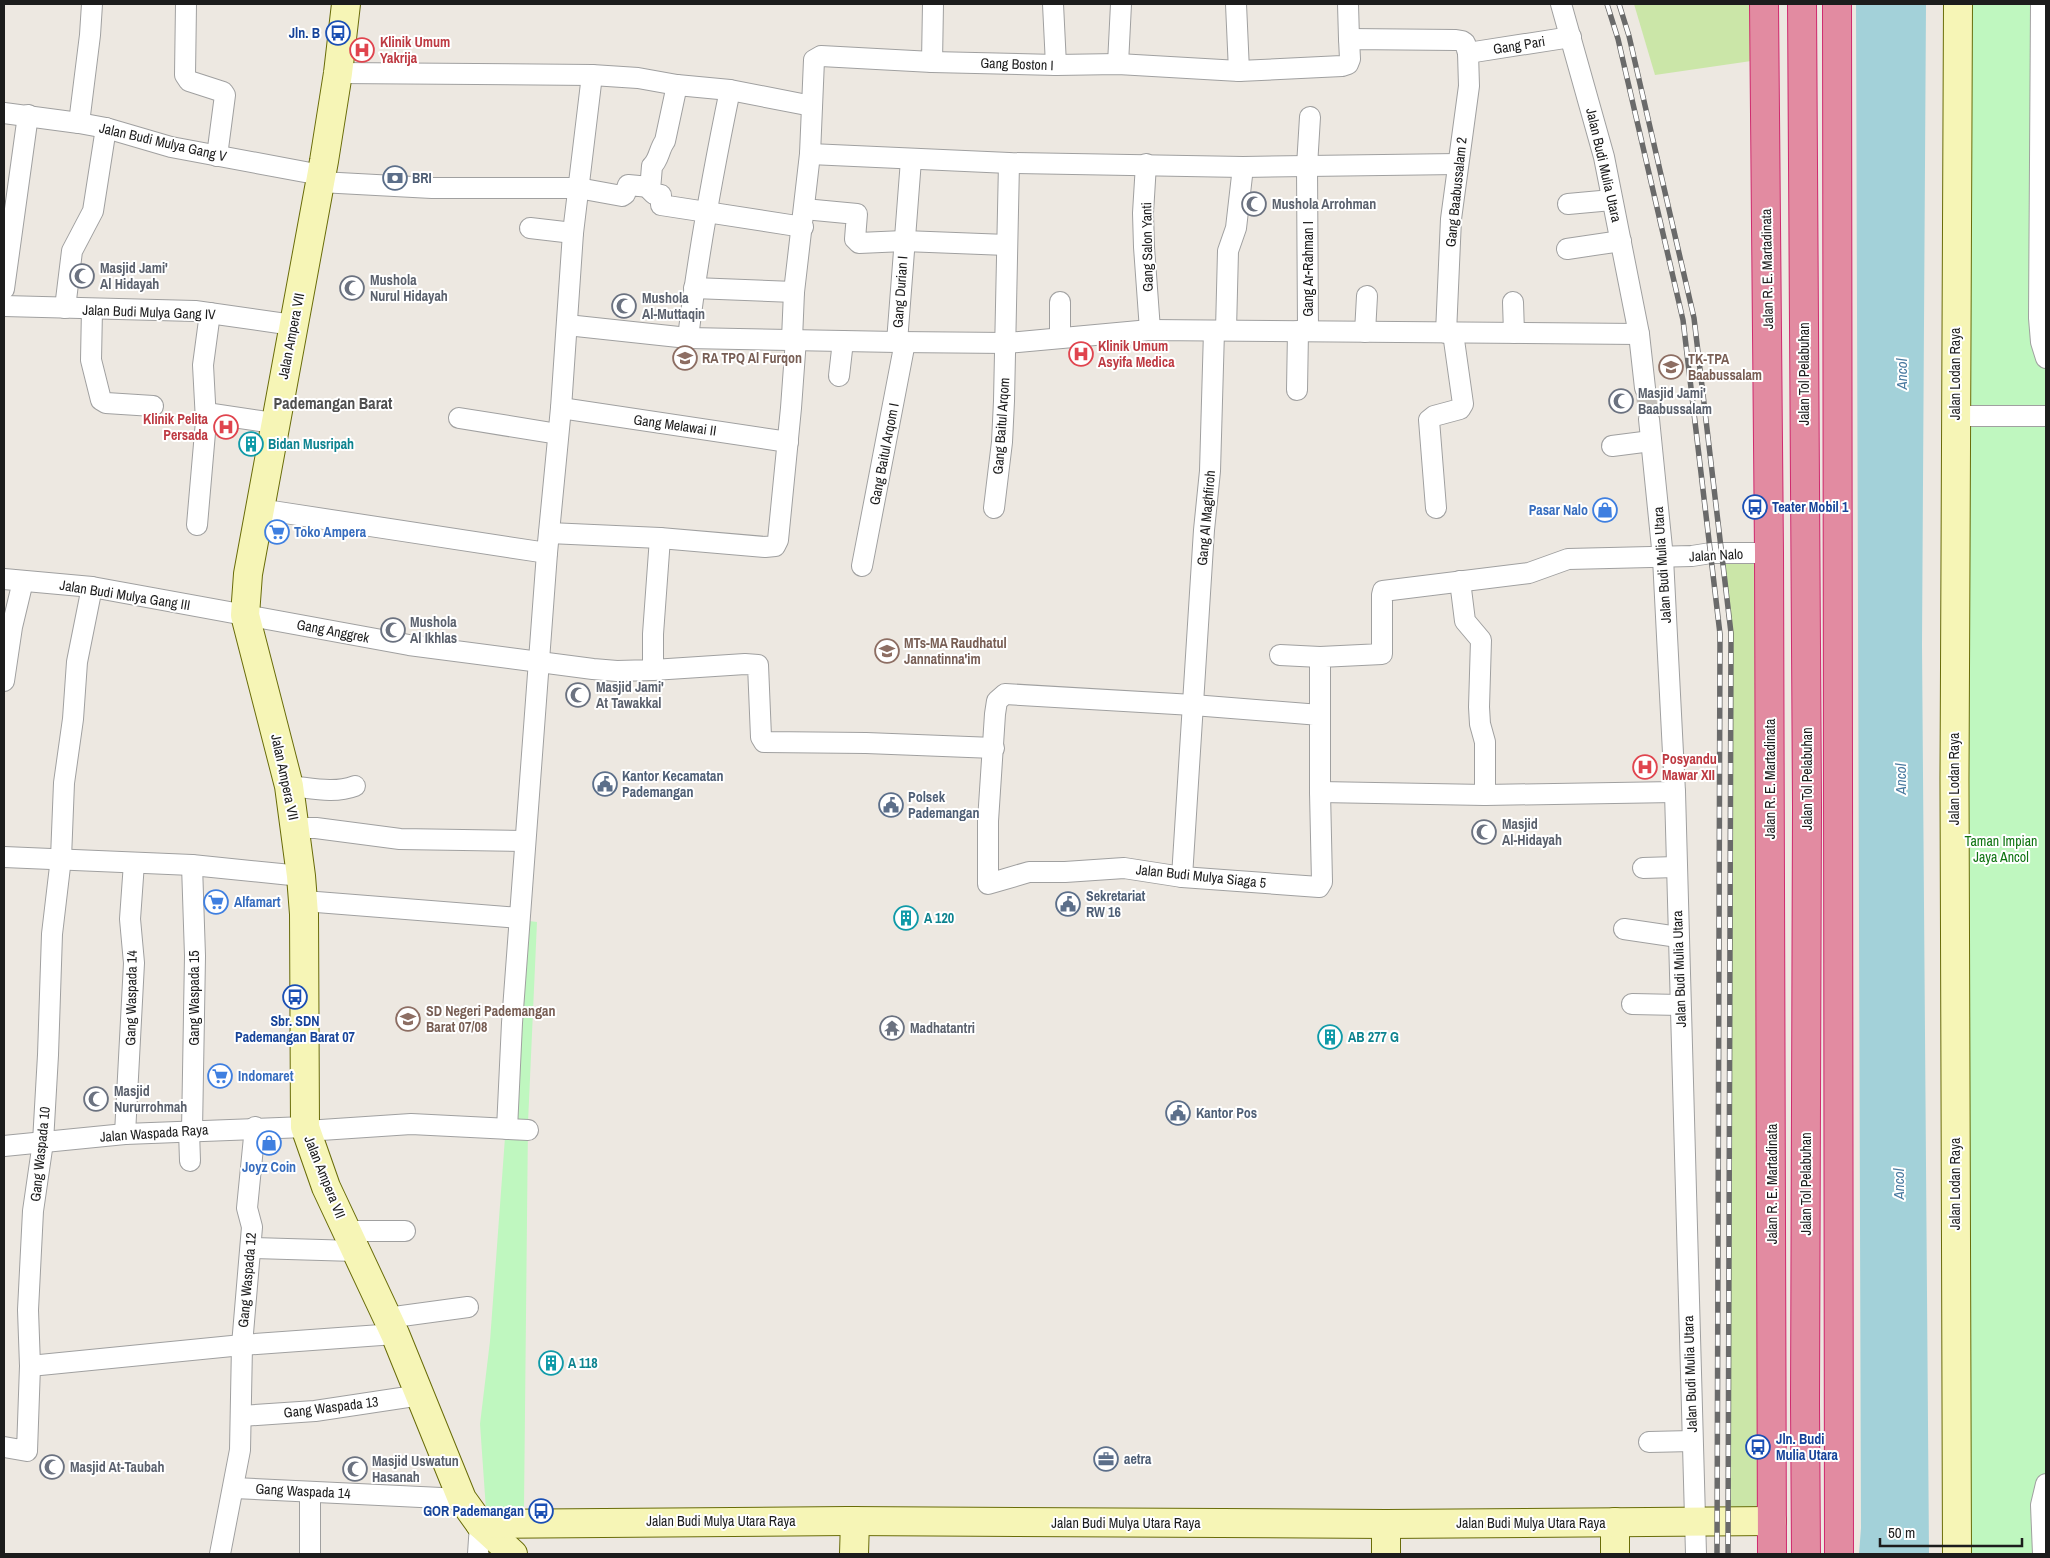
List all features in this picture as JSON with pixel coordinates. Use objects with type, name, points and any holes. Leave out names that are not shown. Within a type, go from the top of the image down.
[{"type":"highway","points":[[1755,4],[1765,59]]},
{"type":"highway","name":"Jalan R. E. Martadinata","points":[[1764,4],[1770,553],[1772,1554]]},
{"type":"highway","name":"Jalan R. E. Martadinata","points":[[1798,1554],[1801,4]]},
{"type":"highway","name":"Jalan Tol Pelabuhan","points":[[1801,4],[1807,807],[1806,1554]]},
{"type":"highway","points":[[1837,4],[1839,1554]]},
{"type":"street","points":[[79,123],[92,4]]},
{"type":"street","points":[[186,4],[185,75],[189,81],[223,92],[225,95],[217,156]]},
{"type":"street","name":"Jalan Ampera VII","points":[[346,4],[338,73],[320,178],[248,574],[246,615],[289,786],[296,828],[302,888],[306,1129],[326,1187],[391,1326],[421,1395],[462,1499],[480,1524],[513,1554]]},
{"type":"street","points":[[932,62],[933,4]]},
{"type":"street","points":[[1053,4],[1056,65]]},
{"type":"street","points":[[1118,64],[1121,4]]},
{"type":"street","points":[[1236,4],[1239,70]]},
{"type":"street","points":[[1348,4],[1348,39],[1462,40],[1468,53]]},
{"type":"street","name":"Jalan Budi Mulia Utara","points":[[1561,4],[1604,157],[1639,334],[1645,388]]},
{"type":"street","name":"Jalan Lodan Raya","points":[[1957,1554],[1953,966],[1954,416],[1958,4]]},
{"type":"street","points":[[2041,5],[2039,318],[2041,342],[2046,358]]},
{"type":"street","name":"Gang Pari","points":[[1468,53],[1571,37]]},
{"type":"street","name":"Gang Boston I","points":[[660,538],[765,547],[775,546],[778,540],[788,442],[794,339],[794,292],[810,154],[814,60],[821,56],[932,62],[1056,65],[1118,64],[1239,70],[1342,66],[1348,64],[1350,59],[1348,39]]},
{"type":"street","name":"Gang Baabussalam 2","points":[[1436,508],[1429,420],[1434,416],[1460,410],[1463,404],[1450,333],[1451,219],[1469,86],[1468,53]]},
{"type":"street","points":[[338,73],[592,75],[638,78],[677,85],[730,90],[812,106]]},
{"type":"street","points":[[4,857],[192,865],[302,888],[519,918],[547,553],[561,408],[573,233],[592,75]]},
{"type":"street","points":[[677,85],[665,141],[662,144],[656,163],[652,166],[650,187],[654,194],[660,195],[661,205],[707,212],[804,218],[856,214],[855,239],[859,243],[904,241],[1007,245]]},
{"type":"street","points":[[688,338],[694,288],[717,150],[730,90]]},
{"type":"street","name":"Jalan Budi Mulya Gang V","points":[[4,113],[28,115],[106,128],[164,146],[320,178],[432,188],[578,188],[624,196],[628,185],[650,187]]},
{"type":"street","points":[[4,289],[28,115]]},
{"type":"street","name":"Gang Ar-Rahman I","points":[[1297,390],[1303,331],[1310,116]]},
{"type":"street","points":[[65,308],[72,251],[93,211],[106,128]]},
{"type":"street","points":[[810,154],[1009,163],[1243,167],[1458,164]]},
{"type":"street","name":"Gang Durian I","points":[[901,342],[904,241],[911,160]]},
{"type":"street","name":"Gang Baitul Arqom","points":[[994,508],[1002,435],[1007,343],[1009,163]]},
{"type":"street","name":"Gang Salon Yanti","points":[[1146,164],[1144,239],[1150,330]]},
{"type":"street","name":"Gang Al Maghfiroh","points":[[1182,877],[1204,530],[1220,330],[1228,250],[1236,228],[1243,167]]},
{"type":"street","points":[[1568,204],[1612,200]]},
{"type":"street","points":[[530,228],[573,233]]},
{"type":"street","points":[[1567,250],[1621,241]]},
{"type":"street","points":[[694,288],[794,292]]},
{"type":"street","points":[[1365,332],[1368,296]]},
{"type":"street","points":[[1060,302],[1060,338]]},
{"type":"street","points":[[1513,302],[1514,333]]},
{"type":"street","name":"Jalan Budi Mulya Gang IV","points":[[4,306],[210,313],[293,326]]},
{"type":"street","points":[[92,309],[91,360],[101,400],[106,403],[153,406]]},
{"type":"street","points":[[198,525],[206,413],[203,365],[210,313]]},
{"type":"street","points":[[567,325],[688,338],[1007,343],[1150,330],[1639,334]]},
{"type":"street","points":[[839,376],[843,340]]},
{"type":"street","name":"Gang Baitul Arqom I","points":[[862,566],[901,342]]},
{"type":"street","name":"Gang Melawai II","points":[[561,408],[788,442]]},
{"type":"street","points":[[206,413],[274,423]]},
{"type":"street","points":[[1954,416],[2046,416]]},
{"type":"street","points":[[459,418],[558,434]]},
{"type":"street","name":"Jalan Budi Mulia Utara","points":[[1649,419],[1663,558],[1675,792],[1696,1554]]},
{"type":"street","points":[[1612,446],[1651,441]]},
{"type":"street","points":[[259,509],[547,553]]},
{"type":"street","points":[[549,533],[660,538],[652,634],[653,670]]},
{"type":"street","name":"Jalan Nalo","points":[[1320,657],[1382,654],[1382,594],[1384,590],[1529,573],[1568,559],[1663,558],[1711,553],[1770,553]]},
{"type":"street","points":[[4,681],[12,627],[13,580]]},
{"type":"street","name":"Jalan Budi Mulya Gang III","points":[[13,580],[92,587],[246,615]]},
{"type":"street","points":[[1460,581],[1465,621],[1481,640],[1479,707],[1480,724],[1485,742],[1485,795]]},
{"type":"street","name":"Gang Waspada 10","points":[[4,1448],[27,1451],[30,1366],[28,1310],[34,1211],[42,1142],[48,1055],[52,934],[61,858],[64,783],[73,719],[77,662],[92,587]]},
{"type":"street","name":"Gang Anggrek","points":[[246,615],[409,645],[540,663],[617,671],[745,664],[758,665],[761,737],[764,742],[866,743],[994,748]]},
{"type":"street","points":[[1280,655],[1320,657],[1320,792],[1485,795],[1675,792]]},
{"type":"street","points":[[994,748],[997,702],[1005,694],[1193,705],[1320,715]]},
{"type":"street","name":"Jalan Budi Mulya Siaga 5","points":[[994,748],[988,821],[988,884],[1029,872],[1065,872],[1124,868],[1182,877],[1319,887],[1322,886],[1320,792]]},
{"type":"street","points":[[289,786],[332,790],[345,790],[355,786]]},
{"type":"street","points":[[296,828],[316,828],[400,839],[524,841]]},
{"type":"street","name":"Gang Waspada 14","points":[[125,1134],[134,963],[130,919],[134,863]]},
{"type":"street","name":"Gang Waspada 15","points":[[190,1161],[195,956],[192,865]]},
{"type":"street","points":[[1643,868],[1676,867]]},
{"type":"street","name":"Jalan Waspada Raya","points":[[4,1146],[125,1134],[255,1127],[306,1129],[411,1124],[518,1129],[519,918]]},
{"type":"street","points":[[1624,929],[1678,937]]},
{"type":"street","points":[[1632,1004],[1680,1005]]},
{"type":"street","name":"Gang Waspada 12","points":[[220,1554],[240,1450],[242,1345],[252,1227],[247,1208],[255,1127]]},
{"type":"street","points":[[251,1248],[351,1241],[406,1231]]},
{"type":"street","name":"Gang Waspada 12","points":[[30,1366],[242,1345],[391,1326],[468,1308]]},
{"type":"street","name":"Gang Waspada 13","points":[[241,1416],[315,1411],[421,1395]]},
{"type":"street","points":[[1649,1442],[1692,1441]]},
{"type":"street","points":[[2043,1554],[2041,1506],[2046,1484]]},
{"type":"street","name":"Gang Waspada 14","points":[[234,1488],[462,1499]]},
{"type":"street","points":[[310,1492],[310,1554]]},
{"type":"street","name":"Jalan Budi Mulya Utara Raya","points":[[480,1524],[855,1521],[1386,1524],[1694,1520],[1772,1521]]},
{"type":"street","points":[[854,1554],[855,1521]]},
{"type":"street","points":[[1615,1522],[1615,1554]]},
{"type":"street","points":[[478,1554],[480,1524]]},
{"type":"street","points":[[1386,1524],[1386,1554]]},
{"type":"green space","points":[[1634,4],[1755,4],[1765,59],[1655,75]]},
{"type":"green space","name":"Taman Impian Jaya Ancol","points":[[1958,4],[2046,4],[2046,1554],[1958,1554]]},
{"type":"green space","points":[[1722,553],[1755,553],[1770,628],[1772,1521],[1728,1521],[1731,633]]},
{"type":"green space","points":[[521,920],[537,922],[528,1123],[524,1508],[486,1510],[480,1424],[490,1341]]},
{"type":"water","name":"Ancol","points":[[1856,4],[1926,4],[1922,645],[1929,1554],[1859,1554],[1861,1528]]},
{"type":"tunnel","points":[[1645,388],[1649,419]]},
{"type":"railway","points":[[1607,4],[1618,39],[1683,320],[1720,634],[1717,1554]]},
{"type":"railway","points":[[1619,4],[1629,36],[1694,318],[1731,633],[1728,1554]]},
{"type":"place","name":"Jln. B","points":[[338,33]]},
{"type":"place","name":"Klinik Umum Yakrija","points":[[362,50]]},
{"type":"place","name":"BRI","points":[[395,178]]},
{"type":"place","name":"Mushola Arrohman","points":[[1254,204]]},
{"type":"place","name":"Masjid Jami' Al Hidayah","points":[[82,276]]},
{"type":"place","name":"Mushola Nurul Hidayah","points":[[352,288]]},
{"type":"place","name":"Mushola Al-Muttaqin","points":[[624,306]]},
{"type":"place","name":"Klinik Umum Asyifa Medica","points":[[1081,354]]},
{"type":"place","name":"RA TPQ Al Furqon","points":[[685,358]]},
{"type":"place","name":"TK-TPA Baabussalam","points":[[1671,367]]},
{"type":"place","name":"Masjid Jami' Baabussalam","points":[[1621,401]]},
{"type":"place","name":"Klinik Pelita Persada","points":[[226,427]]},
{"type":"place","name":"Bidan Musripah","points":[[251,444]]},
{"type":"place","name":"Teater Mobil 1","points":[[1755,507]]},
{"type":"place","name":"Pasar Nalo","points":[[1605,510]]},
{"type":"place","name":"Toko Ampera","points":[[277,532]]},
{"type":"place","name":"Mushola Al Ikhlas","points":[[393,630]]},
{"type":"place","name":"MTs-MA Raudhatul Jannatinna'im","points":[[887,651]]},
{"type":"place","name":"Masjid Jami' At Tawakkal","points":[[578,695]]},
{"type":"place","name":"Posyandu Mawar XII","points":[[1645,767]]},
{"type":"place","name":"Kantor Kecamatan Pademangan","points":[[605,784]]},
{"type":"place","name":"Polsek Pademangan","points":[[891,805]]},
{"type":"place","name":"Masjid Al-Hidayah","points":[[1484,832]]},
{"type":"place","name":"Alfamart","points":[[216,902]]},
{"type":"place","name":"Sekretariat RW 16","points":[[1068,904]]},
{"type":"place","name":"A 120","points":[[906,918]]},
{"type":"place","name":"Sbr. SDN Pademangan Barat 07","points":[[295,997]]},
{"type":"place","name":"SD Negeri Pademangan Barat 07/08","points":[[408,1019]]},
{"type":"place","name":"Madhatantri","points":[[892,1028]]},
{"type":"place","name":"AB 277 G","points":[[1330,1037]]},
{"type":"place","name":"Indomaret","points":[[220,1076]]},
{"type":"place","name":"Masjid Nururrohmah","points":[[96,1099]]},
{"type":"place","name":"Kantor Pos","points":[[1178,1113]]},
{"type":"place","name":"Joyz Coin","points":[[269,1143]]},
{"type":"place","name":"A 118","points":[[551,1363]]},
{"type":"place","name":"Jln. Budi Mulia Utara","points":[[1758,1447]]},
{"type":"place","name":"aetra","points":[[1106,1459]]},
{"type":"place","name":"Masjid At-Taubah","points":[[52,1467]]},
{"type":"place","name":"Masjid Uswatun Hasanah","points":[[355,1469]]},
{"type":"place","name":"GOR Pademangan","points":[[541,1511]]},
{"type":"district","name":"Pademangan Barat","points":[[333,403]]}]
